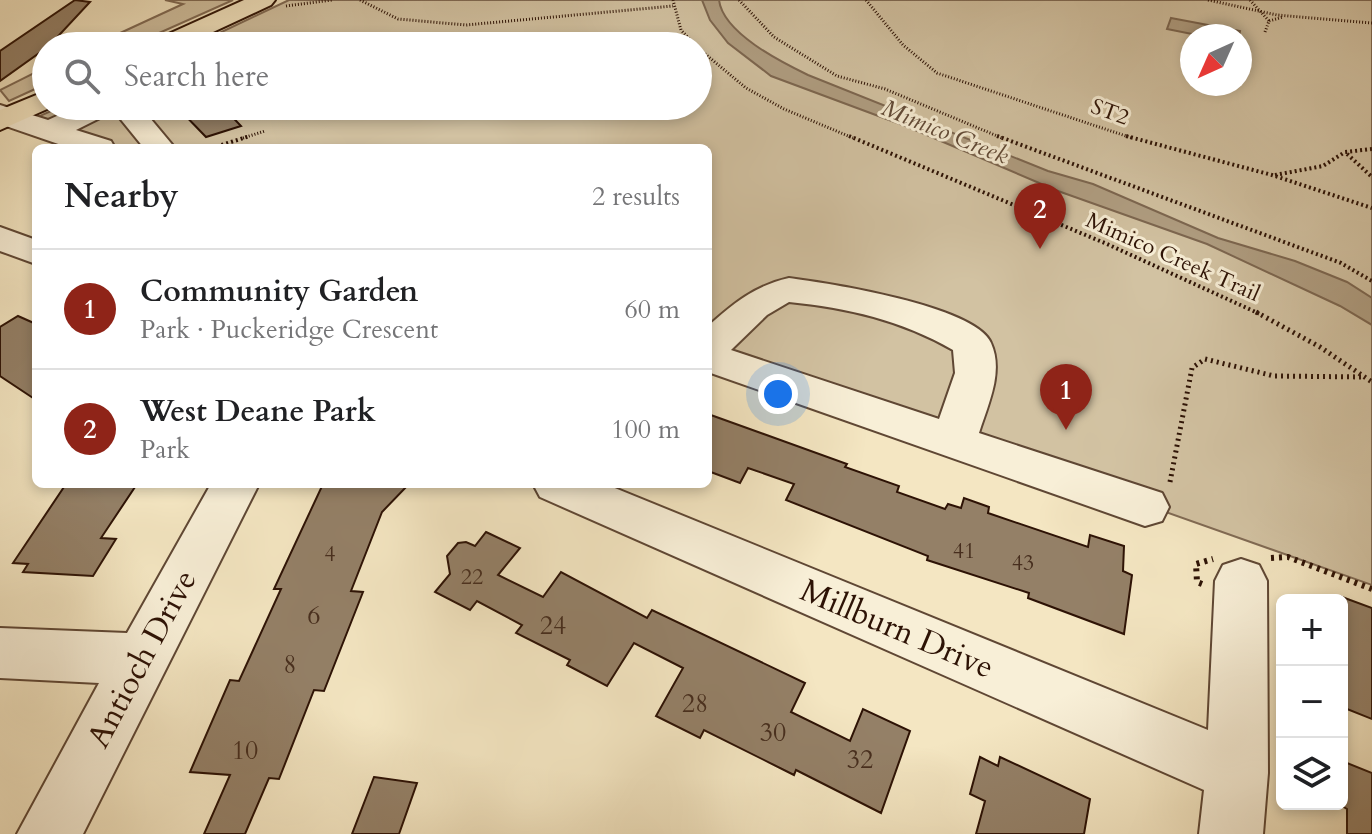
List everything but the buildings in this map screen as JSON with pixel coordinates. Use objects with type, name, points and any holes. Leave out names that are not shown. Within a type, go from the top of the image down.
[{"type":"main road","points":[[193,32],[263,0]]},
{"type":"main road","points":[[3,117],[32,105]]},
{"type":"street","points":[[3,117],[88,144]]},
{"type":"street","points":[[49,131],[73,120]]},
{"type":"street","points":[[137,120],[157,144]]},
{"type":"street","points":[[0,238],[32,251]]},
{"type":"street","points":[[712,345],[753,306],[781,291],[825,294],[929,319],[972,344],[976,373],[954,441]]},
{"type":"street","points":[[712,358],[1141,506]]},
{"type":"street","name":"Antioch Drive","points":[[49,834],[233,488]]},
{"type":"street","name":"Millburn Drive","points":[[566,488],[1237,773]]},
{"type":"street","points":[[1231,834],[1250,570]]},
{"type":"street","points":[[0,653],[143,659]]},
{"type":"path","points":[[360,0],[395,18],[446,22],[536,19],[673,6]]},
{"type":"path","name":"Mimico Creek Trail","points":[[673,0],[683,32]]},
{"type":"path","points":[[739,0],[774,37],[837,76],[885,89],[1002,138],[1329,258],[1372,281]]},
{"type":"path","name":"ST2","points":[[866,0],[903,45],[937,73],[1165,149],[1272,175],[1372,208]]},
{"type":"path","points":[[1208,0],[1286,16],[1372,23]]},
{"type":"path","points":[[1250,0],[1269,21]]},
{"type":"path","points":[[1269,21],[1286,16]]},
{"type":"path","points":[[1265,32],[1269,21]]},
{"type":"path","name":"Mimico Creek Trail","points":[[712,60],[746,88],[784,109],[1112,246],[1237,302],[1372,382]]},
{"type":"path","points":[[224,144],[265,131]]},
{"type":"path","points":[[1272,175],[1323,166],[1345,152],[1372,149]]},
{"type":"path","points":[[1345,152],[1372,177]]},
{"type":"path","points":[[1141,506],[1164,500],[1168,495],[1192,368],[1205,359],[1274,376],[1366,377]]},
{"type":"path","points":[[1250,570],[1288,557],[1372,589]]},
{"type":"shaded area","points":[[165,0],[233,0],[161,32],[122,32],[183,4]]},
{"type":"shaded area","points":[[289,0],[1372,0],[1372,585],[712,351],[712,144],[108,144],[36,120],[712,120],[712,32],[222,32]]},
{"type":"shaded area","points":[[32,74],[32,90],[9,101],[0,90]]},
{"type":"water","name":"Mimico Creek","points":[[702,0],[719,0],[723,12],[742,35],[808,75],[1048,171],[1093,184],[1218,238],[1295,261],[1347,282],[1372,298],[1372,325],[1340,306],[1207,244],[1058,191],[908,127],[771,76],[728,43],[710,20]]},
{"type":"water","points":[[1171,18],[1203,24],[1180,24],[1180,32],[1167,29]]},
{"type":"place","name":"West Deane Park","points":[[1040,249]]},
{"type":"place","name":"Community Garden","points":[[1066,430]]}]
